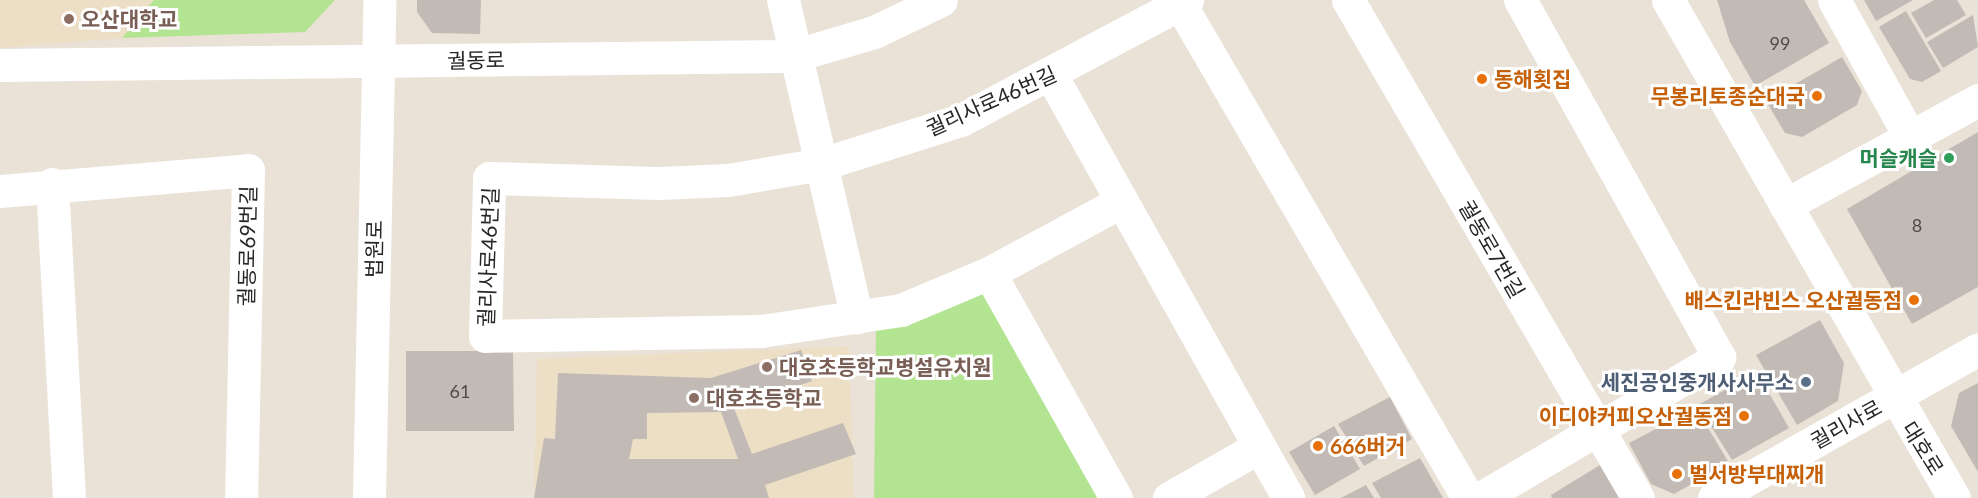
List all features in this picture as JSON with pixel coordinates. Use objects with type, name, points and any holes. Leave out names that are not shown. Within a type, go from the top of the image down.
[{"type":"street","name":"법원로","points":[[369,498],[379,0]]},
{"type":"street","points":[[783,0],[794,56],[822,164],[857,318]]},
{"type":"street","name":"궐동로","points":[[0,65],[794,56],[874,32],[941,0]]},
{"type":"street","name":"궐동로7번길","points":[[1348,0],[1638,498]]},
{"type":"street","points":[[1481,498],[1719,357],[1520,0]]},
{"type":"street","name":"대호로","points":[[1668,0],[1893,398],[1954,498]]},
{"type":"street","points":[[1834,0],[1910,137]]},
{"type":"street","points":[[1184,2],[1468,498]]},
{"type":"street","name":"궐리사로46번길","points":[[1122,201],[989,273],[901,310],[761,331],[485,336],[489,178],[658,183],[728,180],[822,164],[961,120],[1051,75],[1184,2]]},
{"type":"street","points":[[1051,75],[1287,498]]},
{"type":"street","points":[[1785,205],[1978,100]]},
{"type":"street","name":"궐동로69번길","points":[[0,191],[52,184],[248,170],[242,498]]},
{"type":"street","points":[[52,184],[69,498]]},
{"type":"street","points":[[989,273],[1116,498]]},
{"type":"street","name":"궐리사로","points":[[1714,498],[1978,349]]},
{"type":"street","points":[[1169,498],[1257,447]]},
{"type":"shaded area","name":"오산대학교","points":[[0,0],[154,0],[122,38],[0,48]]},
{"type":"shaded area","name":"대호초등학교","points":[[849,346],[854,498],[534,498],[537,359]]},
{"type":"green space","points":[[154,0],[334,1],[305,32],[122,38]]},
{"type":"green space","points":[[981,290],[1108,498],[874,498],[876,330]]},
{"type":"building","points":[[417,0],[481,0],[480,34],[432,33],[417,12]]},
{"type":"building","points":[[1717,0],[1804,0],[1829,43],[1755,86],[1730,42]]},
{"type":"building","points":[[1864,0],[1913,0],[1876,21]]},
{"type":"building","points":[[1934,0],[1957,0],[1966,15],[1926,38],[1911,13]]},
{"type":"building","points":[[1906,11],[1941,71],[1922,82],[1910,79],[1879,27]]},
{"type":"building","points":[[1973,15],[1978,47],[1943,68],[1927,42]]},
{"type":"building","name":"무봉리토종순대국","points":[[1842,57],[1862,91],[1857,105],[1802,137],[1785,133],[1766,101]]},
{"type":"building","points":[[1978,132],[1978,287],[1912,324],[1847,209]]},
{"type":"building","name":"세진공인중개사사무소","points":[[1820,320],[1844,363],[1838,401],[1797,425],[1756,355]]},
{"type":"building","points":[[801,350],[812,381],[734,408],[752,454],[843,423],[856,454],[765,485],[769,498],[534,498],[544,438],[555,439],[558,373],[711,378]],"holes":[[[721,412],[738,459],[629,459],[633,439],[647,439],[647,413]]]},
{"type":"building","points":[[406,351],[513,351],[514,431],[406,431]]},
{"type":"building","name":"이디야커피오산궐동점","points":[[1757,372],[1789,428],[1732,460],[1698,405]]},
{"type":"building","points":[[1978,383],[1978,472],[1951,426],[1959,393]]},
{"type":"building","points":[[1390,397],[1412,439],[1364,466],[1338,424]]},
{"type":"building","points":[[1696,408],[1729,463],[1674,494],[1651,484],[1629,443]]},
{"type":"building","points":[[1334,426],[1360,469],[1315,495],[1289,452]]},
{"type":"building","points":[[1420,458],[1443,498],[1381,498],[1372,483]]},
{"type":"building","points":[[1605,462],[1625,498],[1552,498],[1551,495]]},
{"type":"building","points":[[1366,485],[1374,498],[1341,498]]},
{"type":"place","name":"오산대학교","points":[[69,19]]},
{"type":"place","name":"동해횟집","points":[[1482,79]]},
{"type":"place","name":"무봉리토종순대국","points":[[1817,96]]},
{"type":"place","name":"머슬캐슬","points":[[1949,158]]},
{"type":"place","name":"배스킨라빈스 오산궐동점","points":[[1914,300]]},
{"type":"place","name":"대호초등학교병설유치원","points":[[767,367]]},
{"type":"place","name":"세진공인중개사사무소","points":[[1806,382]]},
{"type":"place","name":"대호초등학교","points":[[694,398]]},
{"type":"place","name":"이디야커피오산궐동점","points":[[1744,416]]},
{"type":"place","name":"666버거","points":[[1318,446]]},
{"type":"place","name":"벌서방부대찌개","points":[[1677,474]]}]
